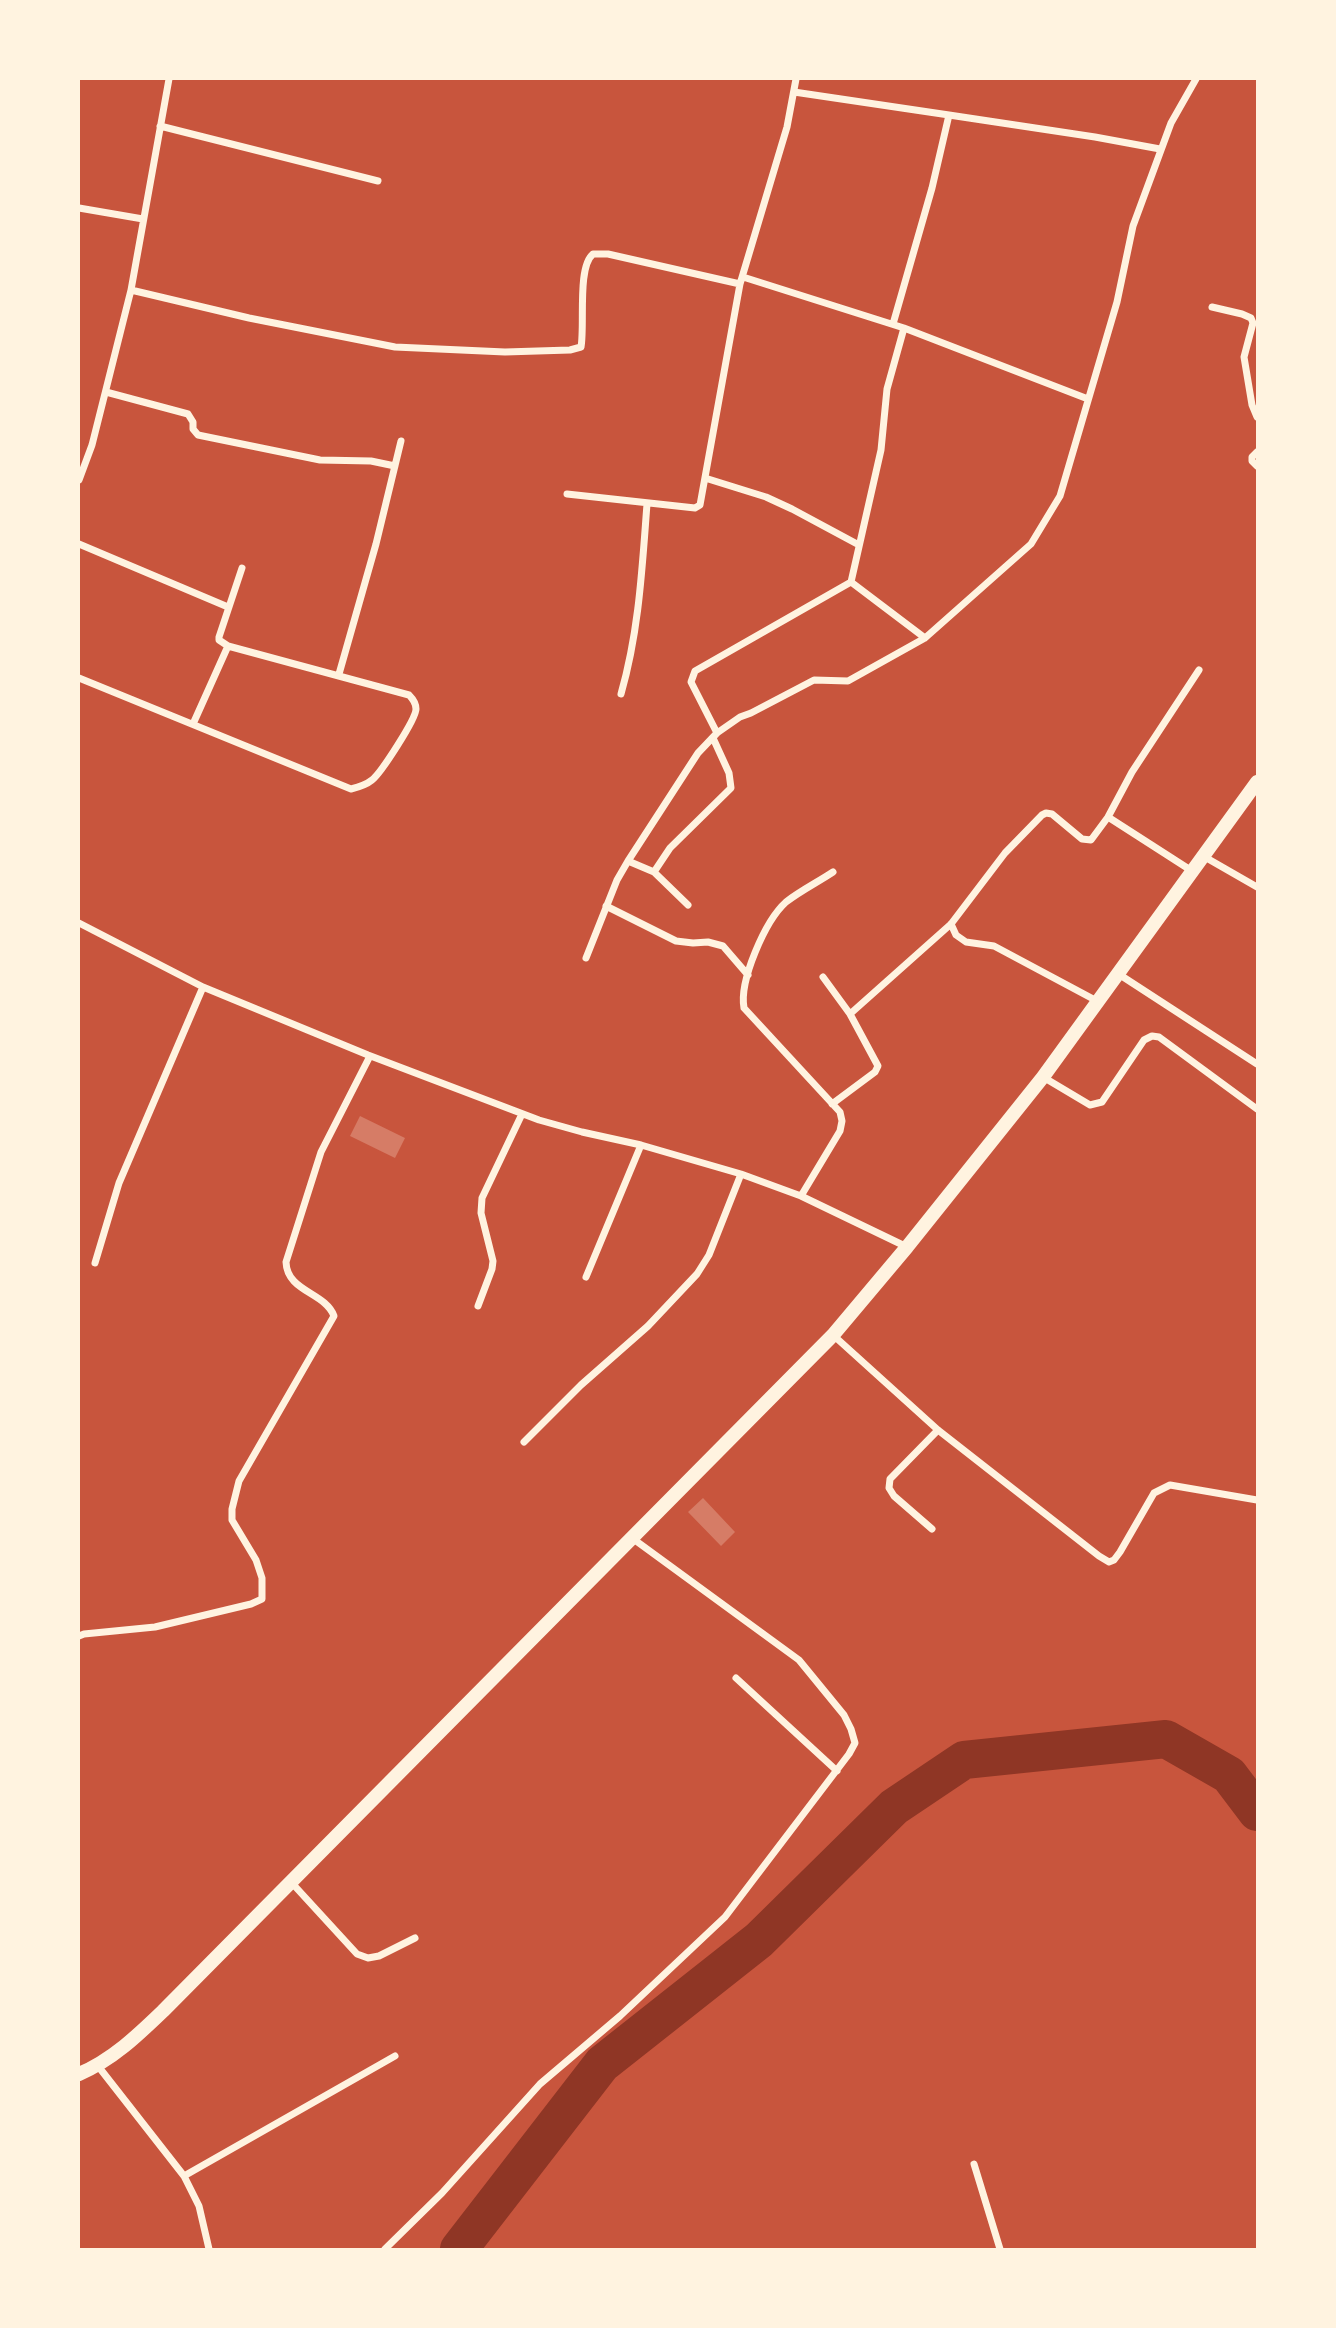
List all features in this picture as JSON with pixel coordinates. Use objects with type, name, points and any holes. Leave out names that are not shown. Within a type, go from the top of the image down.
[{"type":"main road","points":[[79,2074],[98,2066],[129,2043],[163,2011],[833,1335],[1043,1077],[1257,782]]},
{"type":"street","points":[[79,480],[92,445],[131,290],[169,79]]},
{"type":"street","points":[[567,494],[647,504],[698,507],[701,503],[742,281],[787,127],[796,79]]},
{"type":"street","points":[[586,958],[606,906],[628,861],[698,753],[715,735],[740,717],[814,680],[848,681],[925,638],[1031,544],[1060,496],[1117,302],[1133,226],[1171,123],[1196,79]]},
{"type":"street","points":[[794,92],[1160,149]]},
{"type":"street","points":[[893,324],[932,188],[949,115]]},
{"type":"street","points":[[160,126],[378,181]]},
{"type":"street","points":[[79,208],[144,219]]},
{"type":"street","points":[[131,290],[249,318],[395,346],[505,352],[570,351],[581,347],[587,259],[593,254],[608,254],[742,281],[893,324],[1088,399]]},
{"type":"street","points":[[1212,307],[1251,318],[1253,323],[1244,357],[1252,405],[1257,417]]},
{"type":"street","points":[[654,872],[670,848],[731,788],[730,774],[691,681],[695,671],[851,582],[881,450],[887,389],[904,328]]},
{"type":"street","points":[[106,392],[188,414],[198,435],[320,460],[371,461],[395,466]]},
{"type":"street","points":[[339,674],[376,544],[401,441]]},
{"type":"street","points":[[1257,452],[1252,461],[1257,466]]},
{"type":"street","points":[[705,478],[766,497],[859,545]]},
{"type":"street","points":[[621,694],[632,656],[640,598],[647,504]]},
{"type":"street","points":[[79,544],[228,607]]},
{"type":"street","points":[[79,678],[351,789],[372,780],[383,769],[416,712],[414,701],[409,695],[228,646],[219,640],[242,568]]},
{"type":"street","points":[[851,582],[925,638]]},
{"type":"street","points":[[193,724],[228,646]]},
{"type":"street","points":[[850,1014],[951,924],[1005,853],[1042,815],[1052,814],[1082,839],[1095,836],[1132,772],[1199,670]]},
{"type":"street","points":[[1108,817],[1192,871]]},
{"type":"street","points":[[1203,855],[1257,887]]},
{"type":"street","points":[[628,861],[654,872],[688,905]]},
{"type":"street","points":[[801,1196],[840,1131],[840,1112],[744,1008],[742,998],[767,928],[785,903],[833,872]]},
{"type":"street","points":[[606,906],[676,941],[708,942],[723,946],[748,975]]},
{"type":"street","points":[[79,923],[203,987],[370,1056],[522,1114],[582,1132],[641,1144],[741,1174],[801,1196],[907,1247]]},
{"type":"street","points":[[951,924],[957,935],[966,942],[994,946],[1098,1002]]},
{"type":"street","points":[[1117,973],[1257,1064]]},
{"type":"street","points":[[823,977],[850,1014],[878,1066],[875,1072],[832,1104]]},
{"type":"street","points":[[95,1263],[119,1183],[203,987]]},
{"type":"street","points":[[1043,1077],[1090,1105],[1097,1105],[1102,1102],[1144,1040],[1152,1036],[1159,1037],[1257,1109]]},
{"type":"street","points":[[79,1636],[155,1627],[262,1599],[262,1578],[256,1560],[232,1520],[232,1509],[239,1481],[334,1316],[330,1308],[292,1281],[286,1269],[286,1262],[321,1152],[370,1056]]},
{"type":"street","points":[[478,1306],[493,1261],[481,1213],[482,1198],[522,1114]]},
{"type":"street","points":[[586,1278],[641,1144]]},
{"type":"street","points":[[524,1442],[581,1385],[648,1326],[697,1275],[709,1255],[741,1174]]},
{"type":"street","points":[[833,1335],[938,1430],[1109,1562],[1120,1552],[1154,1493],[1170,1485],[1257,1500]]},
{"type":"street","points":[[932,1529],[894,1496],[889,1488],[890,1479],[938,1430]]},
{"type":"street","points":[[385,2249],[442,2193],[540,2084],[620,2016],[725,1917],[855,1743],[844,1716],[799,1660],[632,1538]]},
{"type":"street","points":[[736,1678],[836,1771]]},
{"type":"street","points":[[291,1882],[357,1954],[368,1958],[379,1956],[415,1938]]},
{"type":"street","points":[[184,2176],[395,2056]]},
{"type":"street","points":[[98,2066],[184,2176],[199,2206],[209,2249]]},
{"type":"street","points":[[974,2164],[1000,2249]]},
{"type":"building","points":[[360,1116],[405,1138],[395,1158],[350,1136]]},
{"type":"building","points":[[703,1498],[735,1532],[721,1546],[688,1512]]},
{"type":"waterway","points":[[459,2249],[602,2064],[759,1940],[894,1807],[964,1760],[1166,1739],[1229,1775],[1257,1812]]}]
